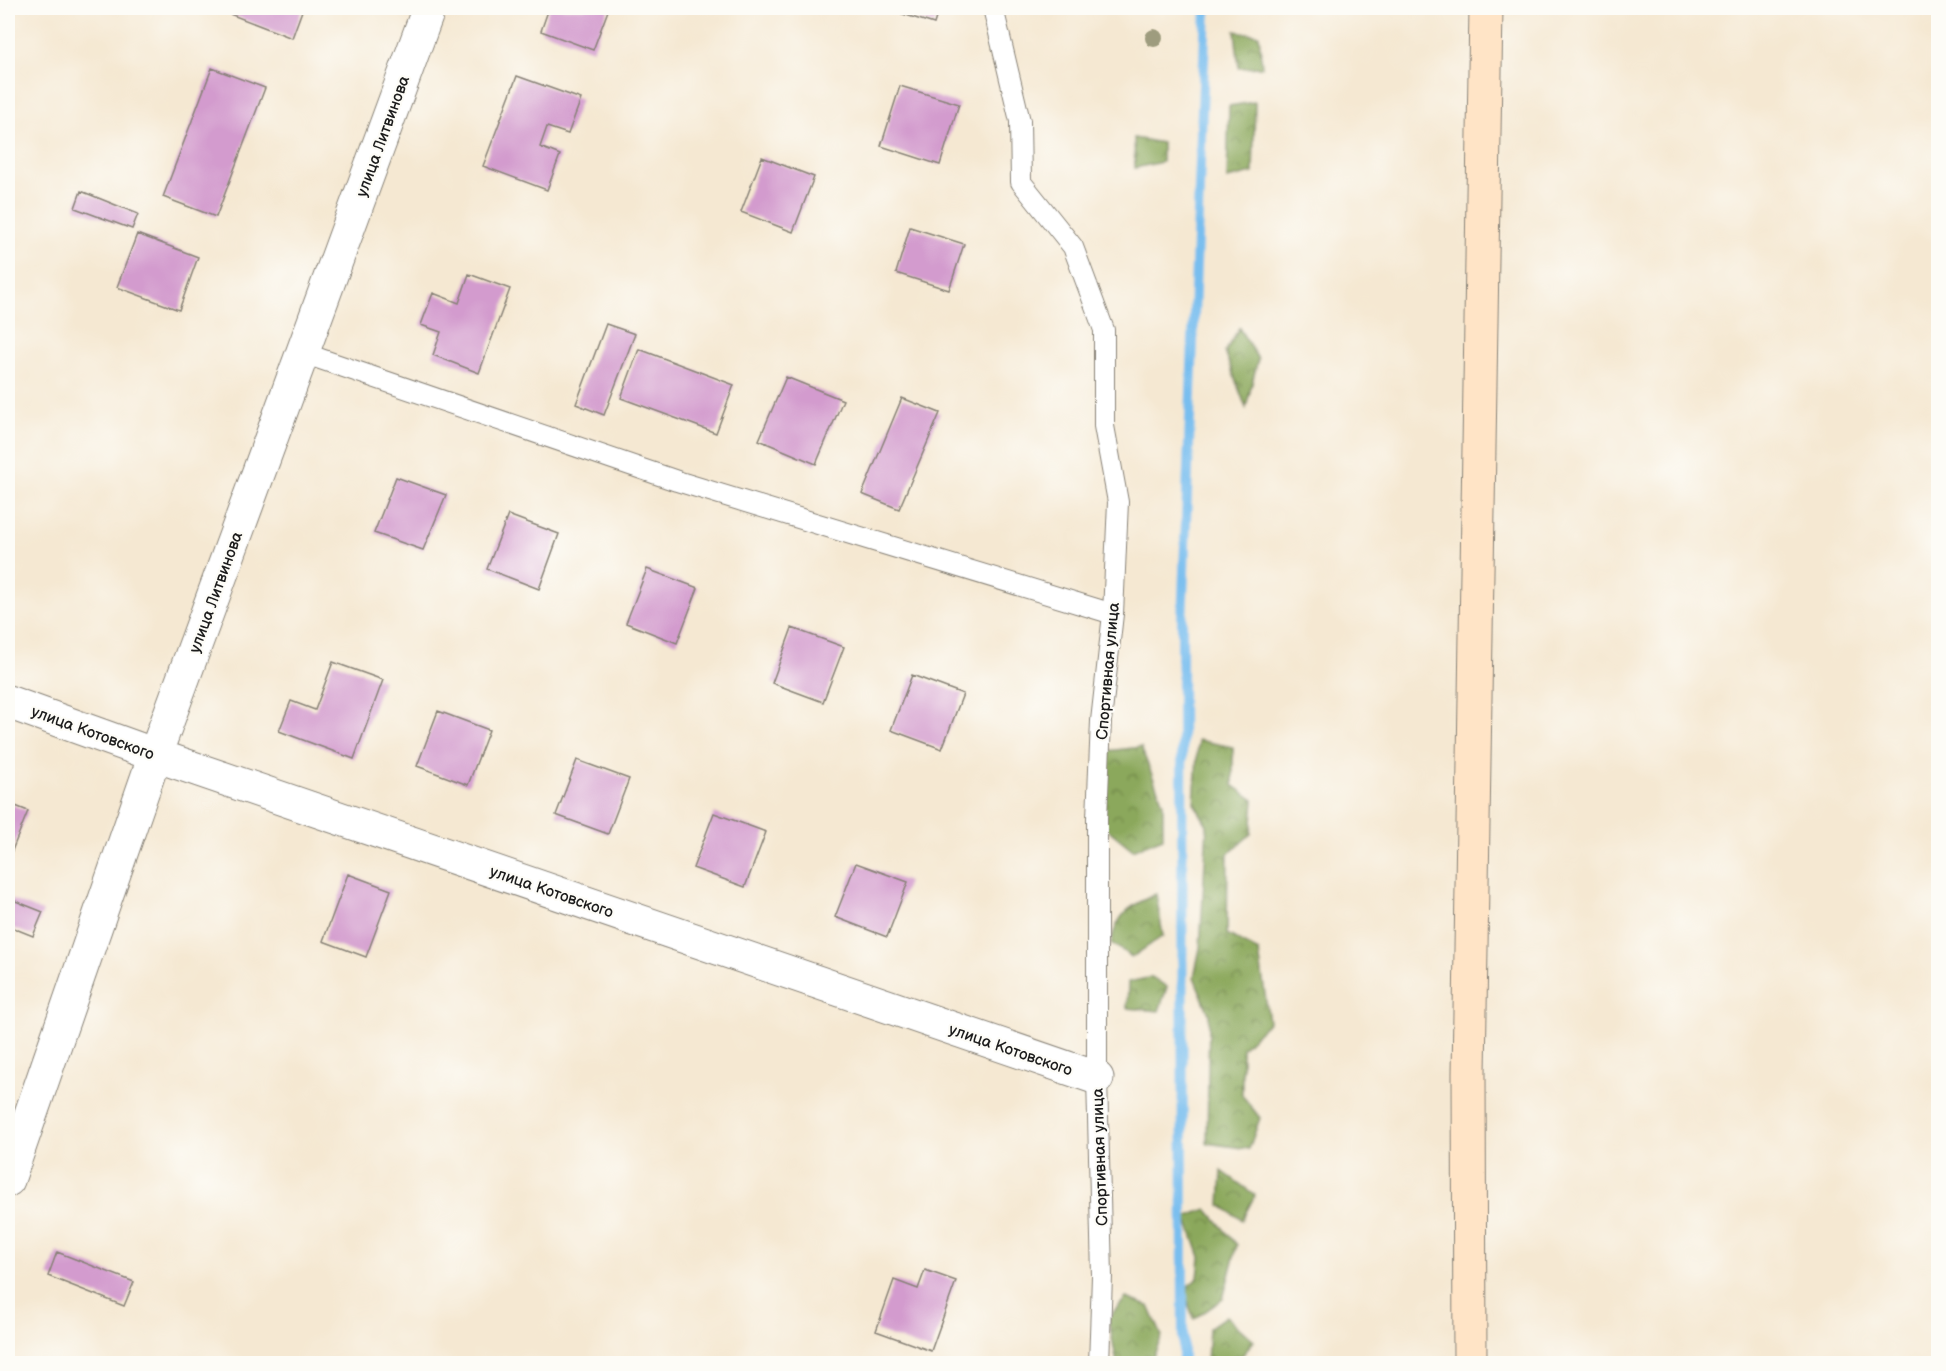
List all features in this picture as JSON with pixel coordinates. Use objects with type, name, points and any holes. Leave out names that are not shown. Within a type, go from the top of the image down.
[{"type":"main road","points":[[1470,1364],[1469,1074],[1486,8]]},
{"type":"street","name":"улица Литвинова","points":[[8,1180],[155,755],[429,8]]},
{"type":"street","name":"улица Котовского","points":[[8,702],[155,755],[1097,1078]]},
{"type":"lane","name":"Спортивная улица","points":[[996,8],[994,12],[1020,121],[1021,182],[1073,247],[1104,330],[1104,426],[1118,502],[1113,614],[1101,721],[1097,818],[1097,1078],[1102,1276],[1099,1364]]},
{"type":"lane","points":[[303,353],[677,482],[1113,614]]},
{"type":"green space","points":[[1235,31],[1259,35],[1262,67],[1239,68]]},
{"type":"green space","points":[[1255,102],[1253,173],[1227,179],[1229,106]]},
{"type":"green space","points":[[1134,138],[1162,143],[1162,162],[1135,168]]},
{"type":"green space","points":[[1239,328],[1258,359],[1246,408],[1225,352]]},
{"type":"green space","points":[[1198,740],[1233,747],[1233,785],[1254,800],[1251,834],[1228,854],[1227,934],[1259,952],[1269,1022],[1242,1048],[1242,1095],[1260,1118],[1249,1149],[1207,1143],[1209,1014],[1194,977],[1200,948],[1207,825],[1194,803]]},
{"type":"green space","points":[[1141,747],[1163,803],[1163,838],[1133,850],[1101,824],[1107,751]]},
{"type":"green space","points":[[1156,894],[1163,936],[1132,957],[1111,943],[1117,924],[1132,907]]},
{"type":"green space","points":[[1152,977],[1167,987],[1159,1011],[1127,1008],[1128,982]]},
{"type":"green space","points":[[1222,1171],[1255,1195],[1242,1220],[1220,1205]]},
{"type":"green space","points":[[1207,1209],[1237,1245],[1223,1299],[1194,1319],[1183,1290],[1198,1278],[1200,1257],[1186,1217]]},
{"type":"green space","points":[[1126,1298],[1149,1306],[1162,1336],[1150,1363],[1117,1363],[1108,1318]]},
{"type":"green space","points":[[1226,1316],[1254,1341],[1236,1363],[1207,1363],[1209,1328]]},
{"type":"building","points":[[223,8],[303,8],[292,38],[222,11]]},
{"type":"building","points":[[549,8],[609,8],[593,50],[541,31]]},
{"type":"building","points":[[884,8],[939,8],[934,24]]},
{"type":"building","points":[[212,68],[265,88],[216,217],[163,197]]},
{"type":"building","points":[[517,76],[581,99],[568,134],[547,127],[540,147],[560,155],[547,190],[483,166]]},
{"type":"building","points":[[900,86],[959,104],[940,165],[881,146]]},
{"type":"building","points":[[762,157],[814,177],[793,232],[741,212]]},
{"type":"building","points":[[81,191],[138,214],[132,229],[75,208]]},
{"type":"building","points":[[910,227],[964,244],[949,290],[896,273]]},
{"type":"building","points":[[137,234],[198,257],[179,310],[117,287]]},
{"type":"building","points":[[469,274],[510,289],[479,373],[433,355],[441,332],[421,325],[433,293],[459,303]]},
{"type":"building","points":[[606,324],[635,334],[604,415],[576,404]]},
{"type":"building","points":[[639,349],[734,385],[716,433],[621,398]]},
{"type":"building","points":[[786,377],[843,400],[816,464],[759,440]]},
{"type":"building","points":[[902,398],[940,413],[899,509],[862,494]]},
{"type":"building","points":[[396,477],[446,495],[423,550],[374,533]]},
{"type":"building","points":[[508,515],[559,534],[539,589],[487,569]]},
{"type":"building","points":[[647,569],[698,588],[677,643],[626,623]]},
{"type":"building","points":[[792,628],[844,647],[823,702],[772,683]]},
{"type":"building","points":[[333,662],[383,680],[354,759],[279,731],[291,701],[315,710]]},
{"type":"building","points":[[912,675],[963,694],[942,749],[891,730]]},
{"type":"building","points":[[438,711],[489,730],[468,785],[417,766]]},
{"type":"building","points":[[577,760],[629,779],[608,834],[556,815]]},
{"type":"building","points":[[8,803],[28,811],[11,853],[8,852]]},
{"type":"building","points":[[714,813],[766,832],[745,887],[693,868]]},
{"type":"building","points":[[856,863],[908,882],[887,937],[835,917]]},
{"type":"building","points":[[348,874],[391,890],[366,957],[323,941]]},
{"type":"building","points":[[8,898],[43,912],[33,936],[8,926]]},
{"type":"building","points":[[57,1252],[134,1282],[124,1306],[48,1276]]},
{"type":"building","points":[[925,1270],[956,1281],[931,1351],[876,1331],[894,1280],[918,1289]]},
{"type":"waterway","points":[[1183,1364],[1182,623],[1206,8]]}]
